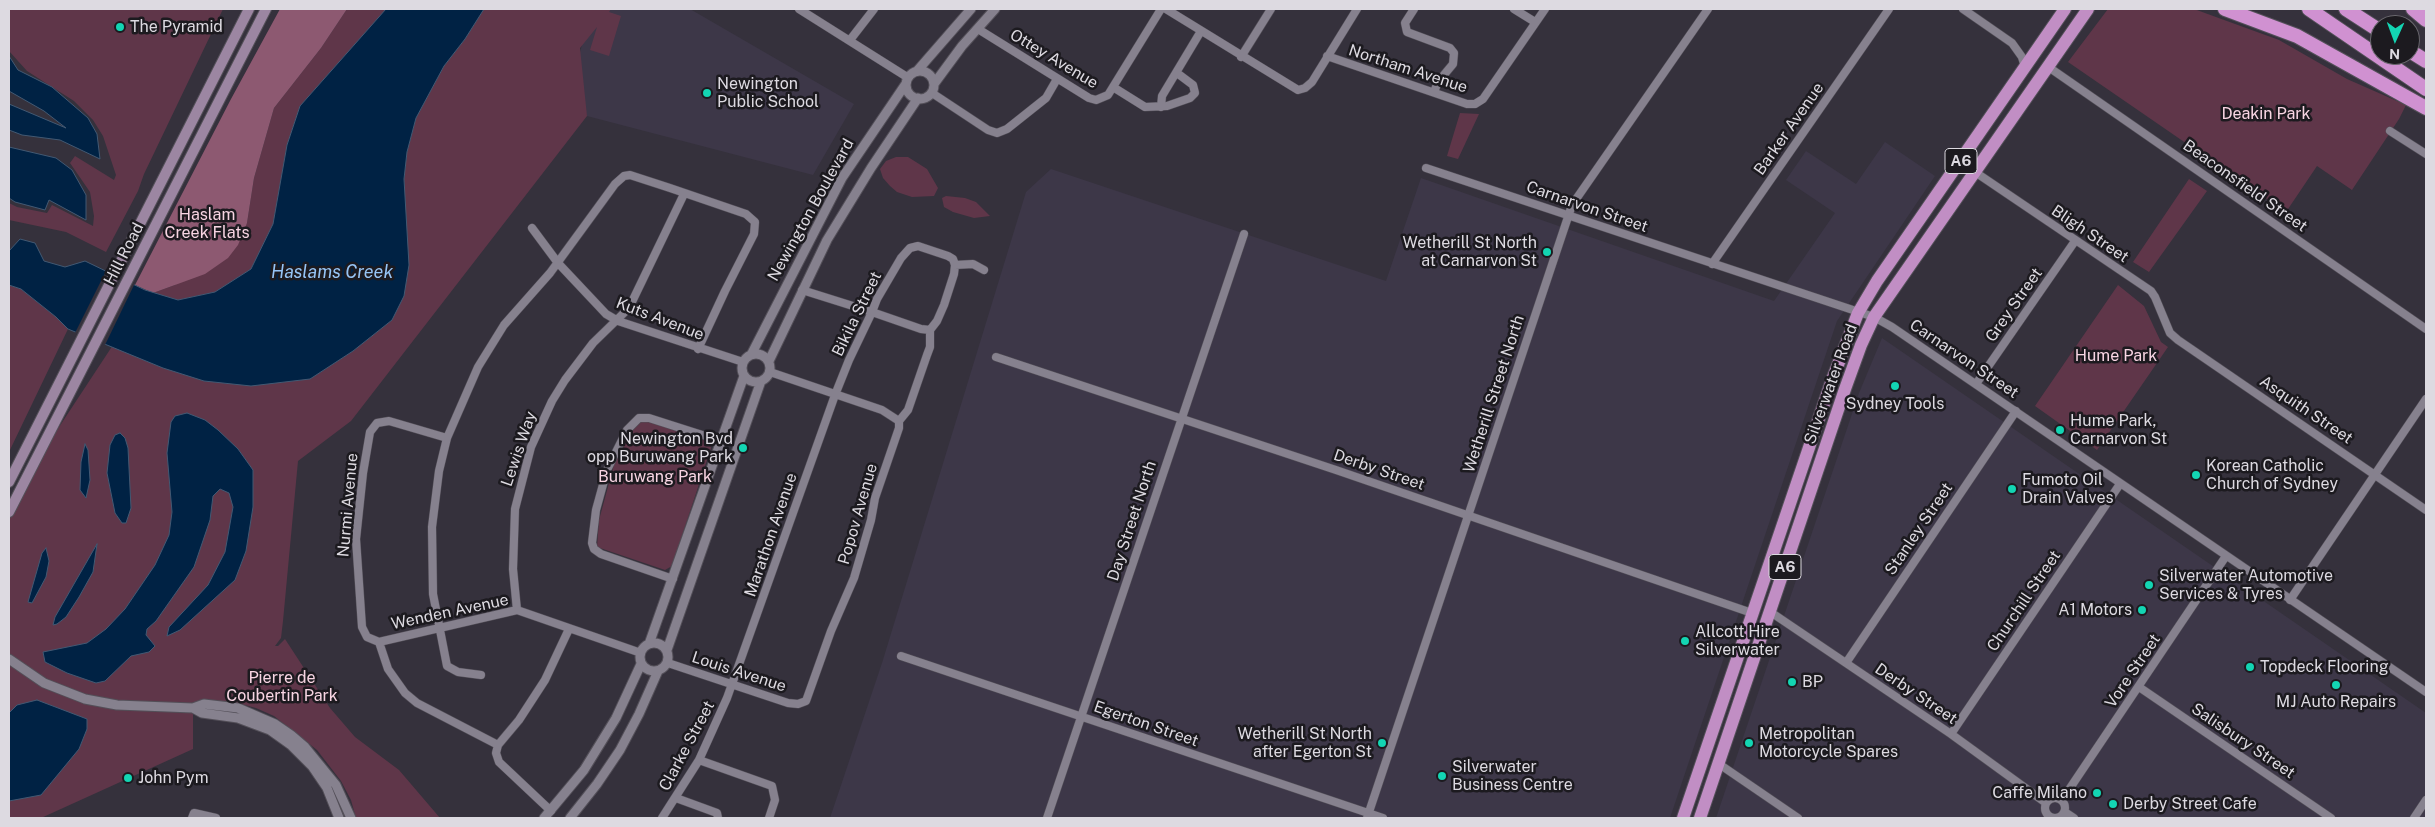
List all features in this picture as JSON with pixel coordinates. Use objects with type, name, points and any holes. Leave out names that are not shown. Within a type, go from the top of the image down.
[{"type":"highway","name":"Silverwater Road","points":[[1684,818],[1843,347],[1858,313],[1877,281],[2065,9]]},
{"type":"highway","name":"Silverwater Road","points":[[1700,818],[1861,345],[1874,318],[2088,9]]},
{"type":"highway","points":[[2226,9],[2297,36],[2426,108]]},
{"type":"highway","points":[[2309,9],[2426,89]]},
{"type":"highway","points":[[2346,9],[2370,25]]},
{"type":"highway","points":[[2413,9],[2426,20]]},
{"type":"main road","name":"Hill Road","points":[[9,482],[249,9]]},
{"type":"main road","name":"Hill Road","points":[[9,512],[266,9]]},
{"type":"street","points":[[799,9],[850,40],[906,81],[910,93],[918,98],[926,98],[978,28],[995,9]]},
{"type":"street","points":[[850,40],[874,9]]},
{"type":"street","points":[[906,81],[971,9]]},
{"type":"street","name":"Ottey Avenue","points":[[978,28],[1057,79],[1096,100],[1106,97],[1161,9]]},
{"type":"street","points":[[1166,9],[1294,89],[1301,90],[1309,86],[1357,9]]},
{"type":"street","points":[[1241,57],[1271,9]]},
{"type":"street","points":[[1414,9],[1405,23],[1406,32],[1450,48],[1454,53],[1453,64],[1438,82],[1434,92]]},
{"type":"street","points":[[1514,9],[1535,22],[1545,9]]},
{"type":"street","name":"Wetherill Street North","points":[[1367,816],[1568,215],[1575,201],[1708,9]]},
{"type":"street","name":"Barker Avenue","points":[[1712,264],[1889,9]]},
{"type":"street","points":[[1963,9],[2012,43],[2022,57],[2025,67]]},
{"type":"street","name":"Northam Avenue","points":[[1327,56],[1467,104],[1480,102],[1535,22]]},
{"type":"street","points":[[1161,106],[1162,96],[1202,32]]},
{"type":"street","name":"Beaconsfield Street","points":[[2047,66],[2426,329]]},
{"type":"street","points":[[917,71],[925,73],[933,88],[988,130],[997,132],[1007,129],[1043,102],[1050,95],[1057,79]]},
{"type":"street","points":[[1113,87],[1145,107],[1161,106],[1190,98],[1196,94],[1193,85],[1177,73]]},
{"type":"street","name":"Newington Boulevard","points":[[751,355],[842,178],[906,81]]},
{"type":"street","name":"Newington Boulevard","points":[[769,361],[802,290],[832,232],[871,168],[918,98]]},
{"type":"street","points":[[2390,131],[2426,154]]},
{"type":"street","name":"Carnarvon Street","points":[[1426,168],[1874,318],[1892,327],[2426,692]]},
{"type":"street","name":"Bligh Street","points":[[1975,172],[2150,291],[2156,297],[2170,332]]},
{"type":"street","points":[[481,676],[458,672],[447,666],[438,627],[431,573],[432,527],[439,471],[446,438],[478,367],[504,325],[558,263],[614,184],[624,176],[637,177],[746,214],[755,222],[756,228],[698,349]]},
{"type":"street","name":"Lewis Way","points":[[517,610],[513,569],[515,509],[531,447],[552,401],[565,380],[593,343],[618,321],[629,308],[684,194]]},
{"type":"street","name":"Kuts Avenue","points":[[532,228],[558,263],[606,314],[618,321],[698,349],[743,362]]},
{"type":"street","name":"Day Street North","points":[[1047,818],[1244,234]]},
{"type":"street","name":"Grey Street","points":[[1976,384],[2075,241]]},
{"type":"street","name":"Bikila Street","points":[[835,395],[872,312],[901,258],[910,248],[918,246],[948,256],[955,265]]},
{"type":"street","points":[[802,290],[921,329],[931,329],[944,305],[955,265],[973,264],[984,270]]},
{"type":"street","name":"Popov Avenue","points":[[802,703],[809,695],[831,631],[854,578],[871,520],[874,498],[899,428],[899,421],[908,410],[930,347],[931,329]]},
{"type":"street","name":"Asquith Street","points":[[2170,332],[2426,510]]},
{"type":"street","points":[[544,818],[584,770],[602,743],[642,664],[641,652],[649,644],[744,376],[743,362],[751,355],[758,354],[769,361],[770,372]]},
{"type":"street","name":"Derby Street","points":[[996,357],[1469,515],[1752,613]]},
{"type":"street","points":[[770,372],[882,410],[899,421]]},
{"type":"street","points":[[570,818],[597,784],[620,750],[639,714],[658,671],[668,663],[666,650],[761,381],[770,372]]},
{"type":"street","points":[[744,376],[752,381],[761,381]]},
{"type":"street","name":"Marathon Avenue","points":[[732,684],[835,395]]},
{"type":"street","points":[[2290,600],[2426,399]]},
{"type":"street","name":"Stanley Street","points":[[1846,663],[2016,411]]},
{"type":"street","points":[[672,579],[601,554],[594,549],[594,522],[598,498],[607,470],[627,430],[639,418],[649,418],[721,441]]},
{"type":"street","name":"Nurmi Avenue","points":[[446,438],[389,420],[377,423],[370,432],[356,529],[356,569],[362,628],[367,637],[379,642],[388,669],[395,682],[410,697],[498,745]]},
{"type":"street","name":"Churchill Street","points":[[1951,734],[2120,484]]},
{"type":"street","name":"Vore Street","points":[[2062,800],[2226,556]]},
{"type":"street","name":"Wenden Avenue","points":[[379,642],[517,610],[641,652]]},
{"type":"street","name":"Derby Street","points":[[1770,611],[1951,734],[2046,803]]},
{"type":"street","points":[[551,810],[499,762],[496,753],[498,745],[519,720],[545,680],[569,629]]},
{"type":"street","points":[[649,644],[659,645],[666,650]]},
{"type":"street","name":"Egerton Street","points":[[901,656],[1367,816],[1383,818]]},
{"type":"street","points":[[9,659],[44,682],[85,699],[118,705],[193,708],[204,704],[238,708],[276,724],[306,747],[331,778],[347,806],[351,818]]},
{"type":"street","name":"Louis Avenue","points":[[668,663],[788,703],[802,703]]},
{"type":"street","points":[[642,664],[649,670],[658,671]]},
{"type":"street","name":"Clarke Street","points":[[662,818],[699,760],[732,684]]},
{"type":"street","name":"Salisbury Street","points":[[2139,687],[2331,818]]},
{"type":"street","points":[[193,708],[202,713],[238,718],[279,736],[321,777],[339,818]]},
{"type":"street","points":[[699,760],[772,786],[775,800],[769,818]]},
{"type":"street","points":[[1719,764],[1798,818]]},
{"type":"street","points":[[2053,797],[2062,800],[2065,805],[2065,812],[2058,818],[2048,817],[2046,803],[2053,797]]},
{"type":"street","points":[[676,798],[717,813],[718,818]]},
{"type":"street","points":[[2414,818],[2426,800]]},
{"type":"street","points":[[2065,812],[2074,818]]},
{"type":"street","points":[[192,818],[194,813],[216,818]]},
{"type":"shaded area","name":"Newington Public School","points":[[603,9],[690,9],[854,104],[813,175],[587,116],[583,107],[577,63],[585,34]]},
{"type":"shaded area","points":[[1885,142],[1935,176],[1837,321],[1670,818],[830,818],[882,663],[1026,192],[1051,169],[1386,281],[1421,178],[1774,301],[1835,213],[1786,180],[1806,151],[1856,184]]},
{"type":"shaded area","points":[[1882,338],[2426,713],[2426,818],[1716,818],[1859,393]]},
{"type":"green space","points":[[9,9],[223,9],[144,174],[138,191],[106,252],[66,232],[9,220],[9,203],[17,207],[47,213],[52,205],[93,226],[94,216],[90,192],[70,163],[75,156],[114,180],[116,175],[103,136],[93,120],[74,101],[27,71],[9,51]]},
{"type":"green space","name":"Haslam Creek Flats","points":[[280,9],[347,9],[321,48],[274,108],[254,178],[247,223],[238,245],[228,258],[205,274],[153,293],[135,285],[231,99]]},
{"type":"green space","points":[[347,9],[386,9],[300,106],[287,145],[273,224],[251,269],[215,292],[178,300],[153,293],[175,285],[247,223],[254,178],[274,108],[321,48]]},
{"type":"green space","name":"Pierre de Coubertin Park","points":[[484,9],[611,9],[609,12],[621,16],[609,56],[590,50],[597,27],[580,48],[587,116],[351,421],[298,461],[281,638],[275,646],[278,646],[285,639],[330,708],[355,737],[399,770],[440,818],[356,818],[351,800],[341,781],[317,750],[274,716],[256,708],[233,702],[236,694],[226,706],[193,708],[193,749],[41,818],[9,818],[9,503],[113,345],[163,368],[310,379],[353,351],[392,320],[405,196],[404,179],[407,152],[416,118],[444,66],[465,39]]},
{"type":"green space","name":"Deakin Park","points":[[2108,9],[2194,9],[2279,40],[2347,79],[2406,105],[2399,119],[2352,190],[2317,166],[2286,212],[2068,62]]},
{"type":"green space","points":[[1460,113],[1479,114],[1458,159],[1447,156]]},
{"type":"green space","points":[[896,157],[908,157],[927,169],[938,188],[934,196],[912,197],[897,192],[890,186],[883,178],[880,169],[886,161]]},
{"type":"green space","points":[[2189,179],[2207,191],[2149,272],[2133,262]]},
{"type":"green space","points":[[946,196],[965,198],[976,202],[990,216],[974,218],[953,212],[944,207],[942,198]]},
{"type":"green space","points":[[9,285],[21,289],[68,329],[9,452]]},
{"type":"green space","name":"Hume Park","points":[[2118,285],[2144,306],[2161,342],[2168,347],[2097,450],[2035,406]]},
{"type":"green space","name":"Buruwang Park","points":[[643,420],[708,440],[711,448],[672,566],[665,570],[597,547],[599,520],[615,461],[631,432]]},
{"type":"water","name":"Haslams Creek","points":[[386,9],[484,9],[465,39],[444,66],[416,118],[407,152],[404,179],[409,265],[404,296],[392,320],[353,351],[310,379],[251,386],[204,381],[163,368],[68,329],[21,289],[9,285],[9,251],[20,239],[35,243],[44,261],[65,267],[85,261],[145,290],[178,300],[215,292],[251,269],[273,224],[287,145],[300,106]]},
{"type":"water","points":[[9,56],[18,70],[52,87],[88,118],[97,134],[100,159],[60,140],[22,135],[9,130],[9,104],[66,128],[44,111],[9,91]]},
{"type":"water","points":[[9,147],[56,158],[72,170],[86,195],[86,220],[49,200],[45,210],[15,202],[9,198]]},
{"type":"water","points":[[187,413],[205,420],[218,430],[238,449],[253,470],[253,507],[246,551],[235,580],[180,630],[167,636],[169,627],[208,585],[225,552],[233,507],[229,493],[220,489],[213,496],[210,520],[194,567],[156,621],[147,629],[146,635],[155,646],[149,652],[131,656],[105,681],[96,683],[67,673],[45,662],[43,652],[87,643],[106,629],[125,609],[155,565],[169,535],[172,512],[167,453],[171,422],[175,416]]},
{"type":"water","points":[[120,433],[125,438],[128,448],[131,508],[126,523],[122,523],[115,513],[107,473],[110,445],[115,435]]},
{"type":"water","points":[[85,444],[88,450],[90,480],[86,498],[80,490],[81,462]]},
{"type":"water","points":[[97,544],[93,572],[66,617],[53,625],[55,617]]},
{"type":"water","points":[[46,548],[49,561],[46,577],[32,603],[28,602],[42,553]]},
{"type":"water","points":[[37,700],[87,719],[87,729],[79,749],[41,795],[9,801],[9,713],[17,705]]},
{"type":"pier","points":[[107,269],[135,283],[105,345],[75,333]]},
{"type":"place","name":"The Pyramid","points":[[120,27]]},
{"type":"place","name":"Newington Public School","points":[[707,93]]},
{"type":"place","name":"Wetherill St North at Carnarvon St","points":[[1547,252]]},
{"type":"place","name":"Sydney Tools","points":[[1895,386]]},
{"type":"place","name":"Hume Park, Carnarvon St","points":[[2060,430]]},
{"type":"place","name":"Newington Bvd opp Buruwang Park","points":[[743,448]]},
{"type":"place","name":"Korean Catholic Church of Sydney","points":[[2196,475]]},
{"type":"place","name":"Fumoto Oil Drain Valves","points":[[2012,489]]},
{"type":"place","name":"Silverwater Automotive Services & Tyres","points":[[2149,585]]},
{"type":"place","name":"A1 Motors","points":[[2142,610]]},
{"type":"place","name":"Allcott Hire Silverwater","points":[[1685,641]]},
{"type":"place","name":"Topdeck Flooring","points":[[2250,667]]},
{"type":"place","name":"BP","points":[[1792,682]]},
{"type":"place","name":"MJ Auto Repairs","points":[[2336,685]]},
{"type":"place","name":"Wetherill St North after Egerton St","points":[[1382,743]]},
{"type":"place","name":"Metropolitan Motorcycle Spares","points":[[1749,743]]},
{"type":"place","name":"Silverwater Business Centre","points":[[1442,776]]},
{"type":"place","name":"John Pym","points":[[128,778]]},
{"type":"place","name":"Caffe Milano","points":[[2097,793]]},
{"type":"place","name":"Derby Street Cafe","points":[[2113,804]]}]
